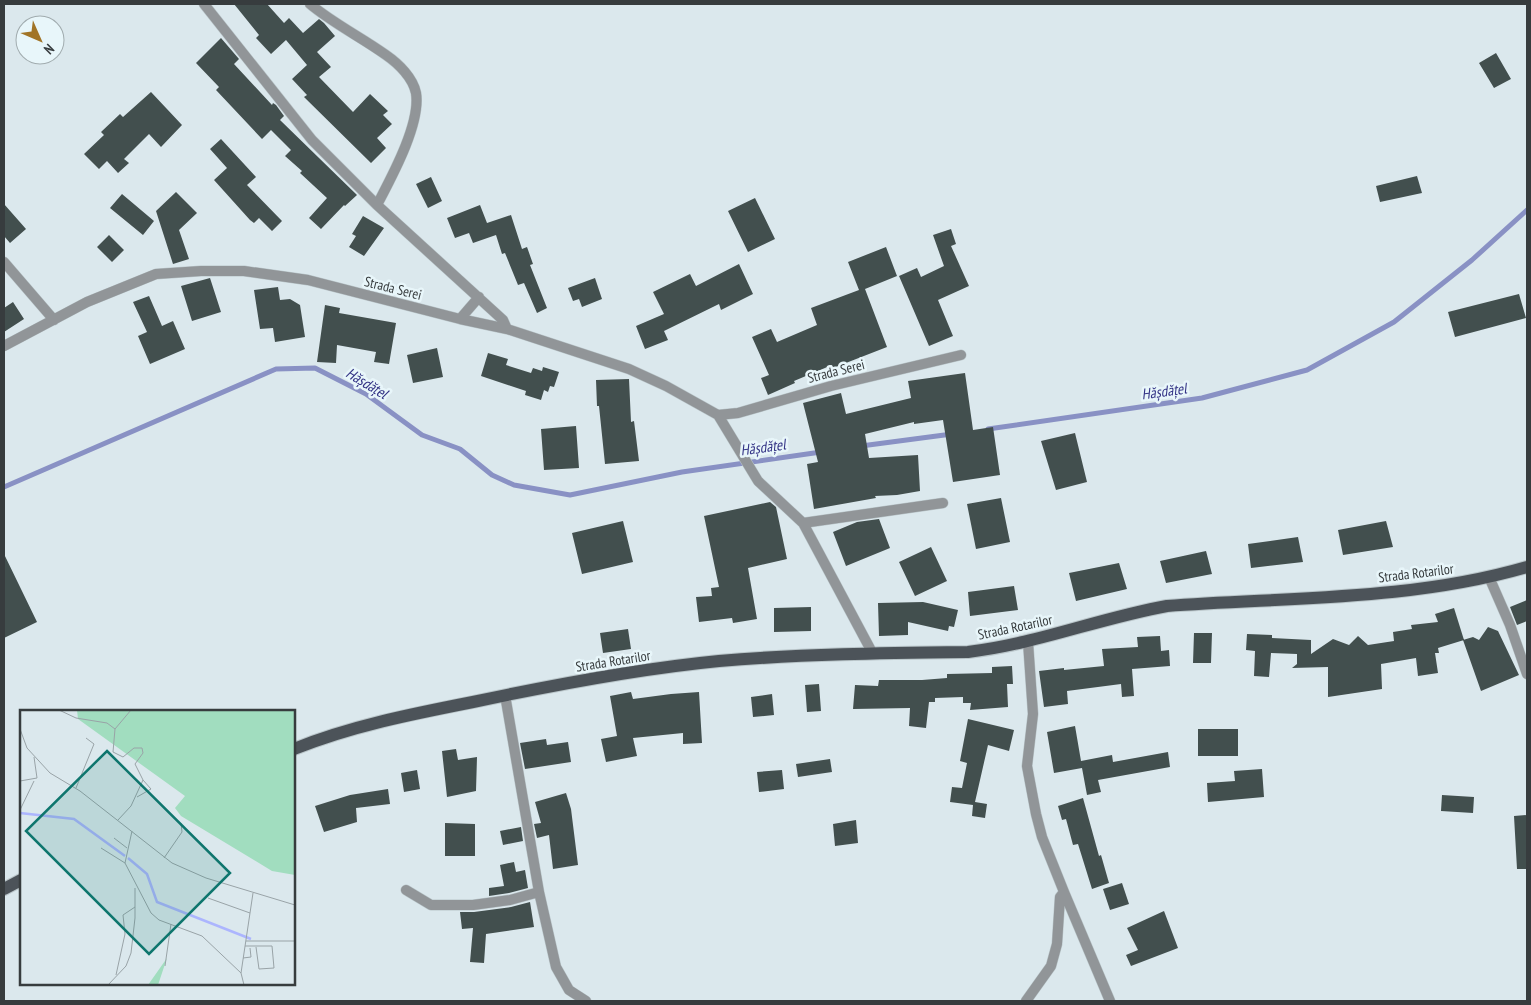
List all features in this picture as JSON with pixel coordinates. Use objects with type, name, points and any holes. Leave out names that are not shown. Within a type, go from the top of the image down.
[{"type":"main road","name":"Strada Rotarilor","points":[[295,749],[375,723],[505,695],[603,677],[717,662],[784,657],[968,652],[1028,642],[1133,612],[1167,606],[1415,590],[1489,577],[1527,567]]},
{"type":"main road","points":[[4,889],[20,881]]},
{"type":"street","points":[[204,4],[312,140],[377,205],[503,320],[507,329]]},
{"type":"street","points":[[310,4],[327,18],[397,63],[409,76],[416,92],[416,104],[406,144],[377,205]]},
{"type":"street","points":[[4,262],[54,320]]},
{"type":"street","name":"Strada Serei","points":[[4,346],[87,302],[156,274],[201,270],[244,271],[308,280],[460,319],[507,329],[629,369],[666,386],[718,415],[738,413],[831,386],[961,355]]},
{"type":"street","points":[[460,319],[479,297]]},
{"type":"street","points":[[718,415],[758,481],[803,523],[873,654]]},
{"type":"street","points":[[803,523],[943,503]]},
{"type":"street","points":[[1489,577],[1510,625],[1527,674]]},
{"type":"street","points":[[1028,642],[1033,714],[1033,729],[1028,748],[1028,773],[1036,814],[1042,837],[1110,1001]]},
{"type":"street","points":[[505,695],[539,892],[556,967],[569,990],[586,1001]]},
{"type":"street","points":[[406,890],[431,905],[473,905],[510,900],[539,892]]},
{"type":"street","points":[[1026,1001],[1051,966],[1057,944],[1060,897],[1064,892]]},
{"type":"building","points":[[234,4],[267,4],[284,23],[289,18],[303,33],[319,19],[324,23],[335,36],[317,52],[331,67],[319,77],[353,112],[370,94],[388,111],[383,115],[392,124],[377,138],[386,148],[371,163],[304,97],[307,95],[292,79],[307,65],[286,40],[271,54],[256,38],[259,35]]},
{"type":"building","points":[[221,38],[239,59],[234,64],[272,105],[273,103],[276,105],[284,116],[280,120],[357,195],[344,205],[321,229],[309,218],[327,198],[285,156],[291,150],[271,130],[262,139],[216,90],[219,87],[196,63]]},
{"type":"building","points":[[1496,53],[1511,79],[1494,88],[1479,63]]},
{"type":"building","points":[[151,92],[182,125],[161,147],[149,134],[124,159],[129,163],[118,173],[107,161],[99,169],[84,154],[104,135],[101,132],[120,114],[123,117]]},
{"type":"building","points":[[221,139],[256,177],[247,185],[282,221],[272,231],[259,218],[254,223],[250,220],[214,180],[227,168],[210,149]]},
{"type":"building","points":[[1417,176],[1422,193],[1380,202],[1376,186]]},
{"type":"building","points":[[431,177],[442,201],[428,208],[416,184]]},
{"type":"building","points":[[176,192],[197,213],[179,230],[189,259],[173,264],[156,211]]},
{"type":"building","points":[[122,194],[154,221],[143,235],[110,208]]},
{"type":"building","points":[[755,198],[775,239],[748,252],[728,211]]},
{"type":"building","points":[[4,204],[26,229],[10,243],[4,236]]},
{"type":"building","points":[[480,205],[487,223],[511,215],[522,249],[527,247],[533,264],[530,265],[547,308],[537,313],[524,283],[518,285],[505,253],[502,254],[496,235],[473,243],[469,233],[455,238],[447,218]]},
{"type":"building","points":[[363,216],[384,228],[364,256],[349,247],[356,236],[352,234]]},
{"type":"building","points":[[951,229],[956,244],[951,246],[969,286],[938,300],[953,336],[929,346],[899,276],[917,268],[921,277],[944,266],[933,235]]},
{"type":"building","points":[[109,235],[124,250],[112,262],[97,247]]},
{"type":"building","points":[[886,247],[897,276],[865,289],[887,347],[833,368],[832,365],[794,381],[795,383],[768,395],[761,378],[769,375],[752,337],[771,329],[777,342],[817,325],[811,308],[859,290],[848,262]]},
{"type":"building","points":[[739,264],[753,294],[721,310],[719,304],[664,331],[668,340],[645,349],[636,326],[664,314],[653,292],[690,274],[696,286]]},
{"type":"building","points":[[210,278],[221,312],[192,321],[181,286]]},
{"type":"building","points":[[595,278],[602,299],[582,307],[579,299],[573,301],[568,288]]},
{"type":"building","points":[[278,287],[280,300],[290,299],[300,305],[305,337],[275,342],[273,328],[260,329],[254,290]]},
{"type":"building","points":[[1519,294],[1526,318],[1455,337],[1448,312]]},
{"type":"building","points":[[149,296],[162,326],[173,321],[185,349],[150,364],[138,336],[147,332],[133,302]]},
{"type":"building","points":[[13,302],[24,319],[4,332],[4,308]]},
{"type":"building","points":[[325,305],[340,308],[339,313],[396,323],[389,364],[374,362],[376,352],[337,345],[336,363],[317,362]]},
{"type":"building","points":[[437,348],[443,377],[413,383],[407,355]]},
{"type":"building","points":[[488,353],[508,359],[506,365],[531,373],[533,368],[542,371],[543,367],[559,372],[554,387],[550,386],[548,392],[544,390],[541,400],[525,395],[526,391],[481,376]]},
{"type":"building","points":[[965,373],[973,430],[993,427],[1000,475],[953,482],[943,420],[914,424],[914,422],[865,434],[869,458],[918,455],[920,491],[875,496],[876,498],[814,509],[807,464],[818,462],[803,403],[841,393],[846,414],[911,398],[908,381]]},
{"type":"building","points":[[629,379],[631,422],[634,421],[639,461],[605,464],[599,406],[597,406],[596,380]]},
{"type":"building","points":[[576,426],[579,468],[544,470],[541,429]]},
{"type":"building","points":[[1075,433],[1087,482],[1056,490],[1041,441]]},
{"type":"building","points":[[1001,498],[1010,542],[976,549],[967,504]]},
{"type":"building","points":[[770,502],[776,507],[787,559],[748,568],[757,619],[733,623],[732,618],[699,622],[696,597],[712,596],[711,588],[719,587],[704,516]]},
{"type":"building","points":[[879,519],[890,548],[846,566],[833,532],[857,522]]},
{"type":"building","points":[[623,521],[633,562],[582,574],[572,533]]},
{"type":"building","points":[[1386,521],[1393,547],[1343,555],[1338,530]]},
{"type":"building","points":[[1298,537],[1303,562],[1251,568],[1248,544]]},
{"type":"building","points":[[931,547],[947,581],[915,596],[899,562]]},
{"type":"building","points":[[1206,551],[1212,574],[1166,583],[1160,561]]},
{"type":"building","points":[[4,554],[37,622],[4,638]]},
{"type":"building","points":[[1119,563],[1127,589],[1076,601],[1069,573]]},
{"type":"building","points":[[1014,586],[1018,610],[970,616],[968,592]]},
{"type":"building","points":[[1527,600],[1527,621],[1517,625],[1510,607]]},
{"type":"building","points":[[923,602],[958,610],[954,627],[949,626],[948,631],[908,622],[908,635],[879,636],[878,603]]},
{"type":"building","points":[[811,607],[811,631],[774,632],[774,608]]},
{"type":"building","points":[[1454,608],[1464,640],[1438,648],[1439,653],[1435,653],[1438,673],[1418,676],[1416,658],[1381,664],[1382,689],[1328,697],[1328,667],[1292,668],[1297,664],[1297,654],[1271,653],[1269,677],[1254,676],[1255,651],[1246,650],[1247,634],[1272,635],[1272,638],[1311,640],[1311,654],[1333,639],[1349,645],[1358,636],[1368,645],[1394,641],[1393,632],[1412,629],[1411,625],[1438,622],[1435,614]]},
{"type":"building","points":[[1488,627],[1498,631],[1519,675],[1481,691],[1463,640],[1473,637],[1479,640]]},
{"type":"building","points":[[628,629],[631,649],[603,653],[600,633]]},
{"type":"building","points":[[1194,633],[1212,633],[1211,663],[1193,663]]},
{"type":"building","points":[[1160,636],[1161,651],[1169,650],[1170,666],[1132,669],[1134,696],[1122,697],[1121,684],[1067,691],[1068,704],[1044,707],[1039,671],[1104,666],[1102,649],[1138,647],[1137,637]]},
{"type":"building","points":[[1012,666],[1013,684],[1007,684],[1008,707],[970,710],[971,703],[963,703],[963,697],[935,698],[935,702],[929,702],[926,728],[909,726],[910,708],[853,709],[855,685],[878,686],[879,680],[922,680],[947,678],[947,674],[992,673],[992,667]]},
{"type":"building","points":[[819,684],[821,711],[807,712],[805,685]]},
{"type":"building","points":[[631,692],[633,699],[699,692],[702,743],[683,744],[683,733],[633,738],[637,756],[606,762],[601,739],[617,736],[610,696]]},
{"type":"building","points":[[772,694],[774,715],[753,717],[751,697]]},
{"type":"building","points":[[968,719],[1014,730],[1009,751],[988,745],[975,802],[987,804],[985,818],[972,816],[973,805],[950,802],[952,787],[962,788],[967,763],[960,761]]},
{"type":"building","points":[[1075,726],[1081,761],[1112,755],[1113,762],[1168,752],[1170,767],[1098,780],[1101,792],[1087,795],[1082,768],[1054,773],[1047,732]]},
{"type":"building","points":[[1198,729],[1238,729],[1238,756],[1198,756]]},
{"type":"building","points":[[546,739],[547,745],[568,742],[571,762],[525,769],[520,743]]},
{"type":"building","points":[[456,749],[458,760],[477,757],[476,791],[447,797],[442,751]]},
{"type":"building","points":[[830,759],[832,772],[798,777],[796,764]]},
{"type":"building","points":[[1262,769],[1264,797],[1208,802],[1207,783],[1235,781],[1234,771]]},
{"type":"building","points":[[417,770],[420,789],[404,792],[401,773]]},
{"type":"building","points":[[782,770],[784,789],[759,792],[757,772]]},
{"type":"building","points":[[388,789],[390,804],[356,808],[357,822],[324,832],[315,806],[350,795]]},
{"type":"building","points":[[566,793],[571,809],[578,865],[553,869],[549,835],[537,838],[534,824],[541,823],[535,802]]},
{"type":"building","points":[[1442,795],[1474,797],[1473,813],[1441,811]]},
{"type":"building","points":[[1083,798],[1099,856],[1101,855],[1109,883],[1092,889],[1078,844],[1073,845],[1066,819],[1062,820],[1058,806]]},
{"type":"building","points":[[1527,815],[1527,869],[1517,869],[1514,816]]},
{"type":"building","points":[[856,820],[858,843],[835,846],[833,824]]},
{"type":"building","points":[[445,823],[475,824],[475,856],[445,856]]},
{"type":"building","points":[[521,827],[523,841],[503,845],[500,831]]},
{"type":"building","points":[[514,862],[516,872],[525,870],[528,888],[489,896],[489,888],[504,886],[500,865]]},
{"type":"building","points":[[1122,883],[1129,904],[1110,910],[1103,889]]},
{"type":"building","points":[[530,902],[534,927],[486,934],[484,963],[470,962],[473,928],[462,929],[460,912],[511,907]]},
{"type":"building","points":[[1164,911],[1178,948],[1131,966],[1126,955],[1138,950],[1127,928]]},
{"type":"waterway","name":"Hășdățel","points":[[988,429],[1202,398],[1307,370],[1394,322],[1472,260],[1527,210]]},
{"type":"waterway","name":"Hășdățel","points":[[4,487],[276,369],[315,368],[366,394],[422,435],[460,449],[492,475],[514,485],[570,495],[682,472],[821,452]]},
{"type":"waterway","name":"Hășdățel","points":[[861,446],[952,434]]}]
